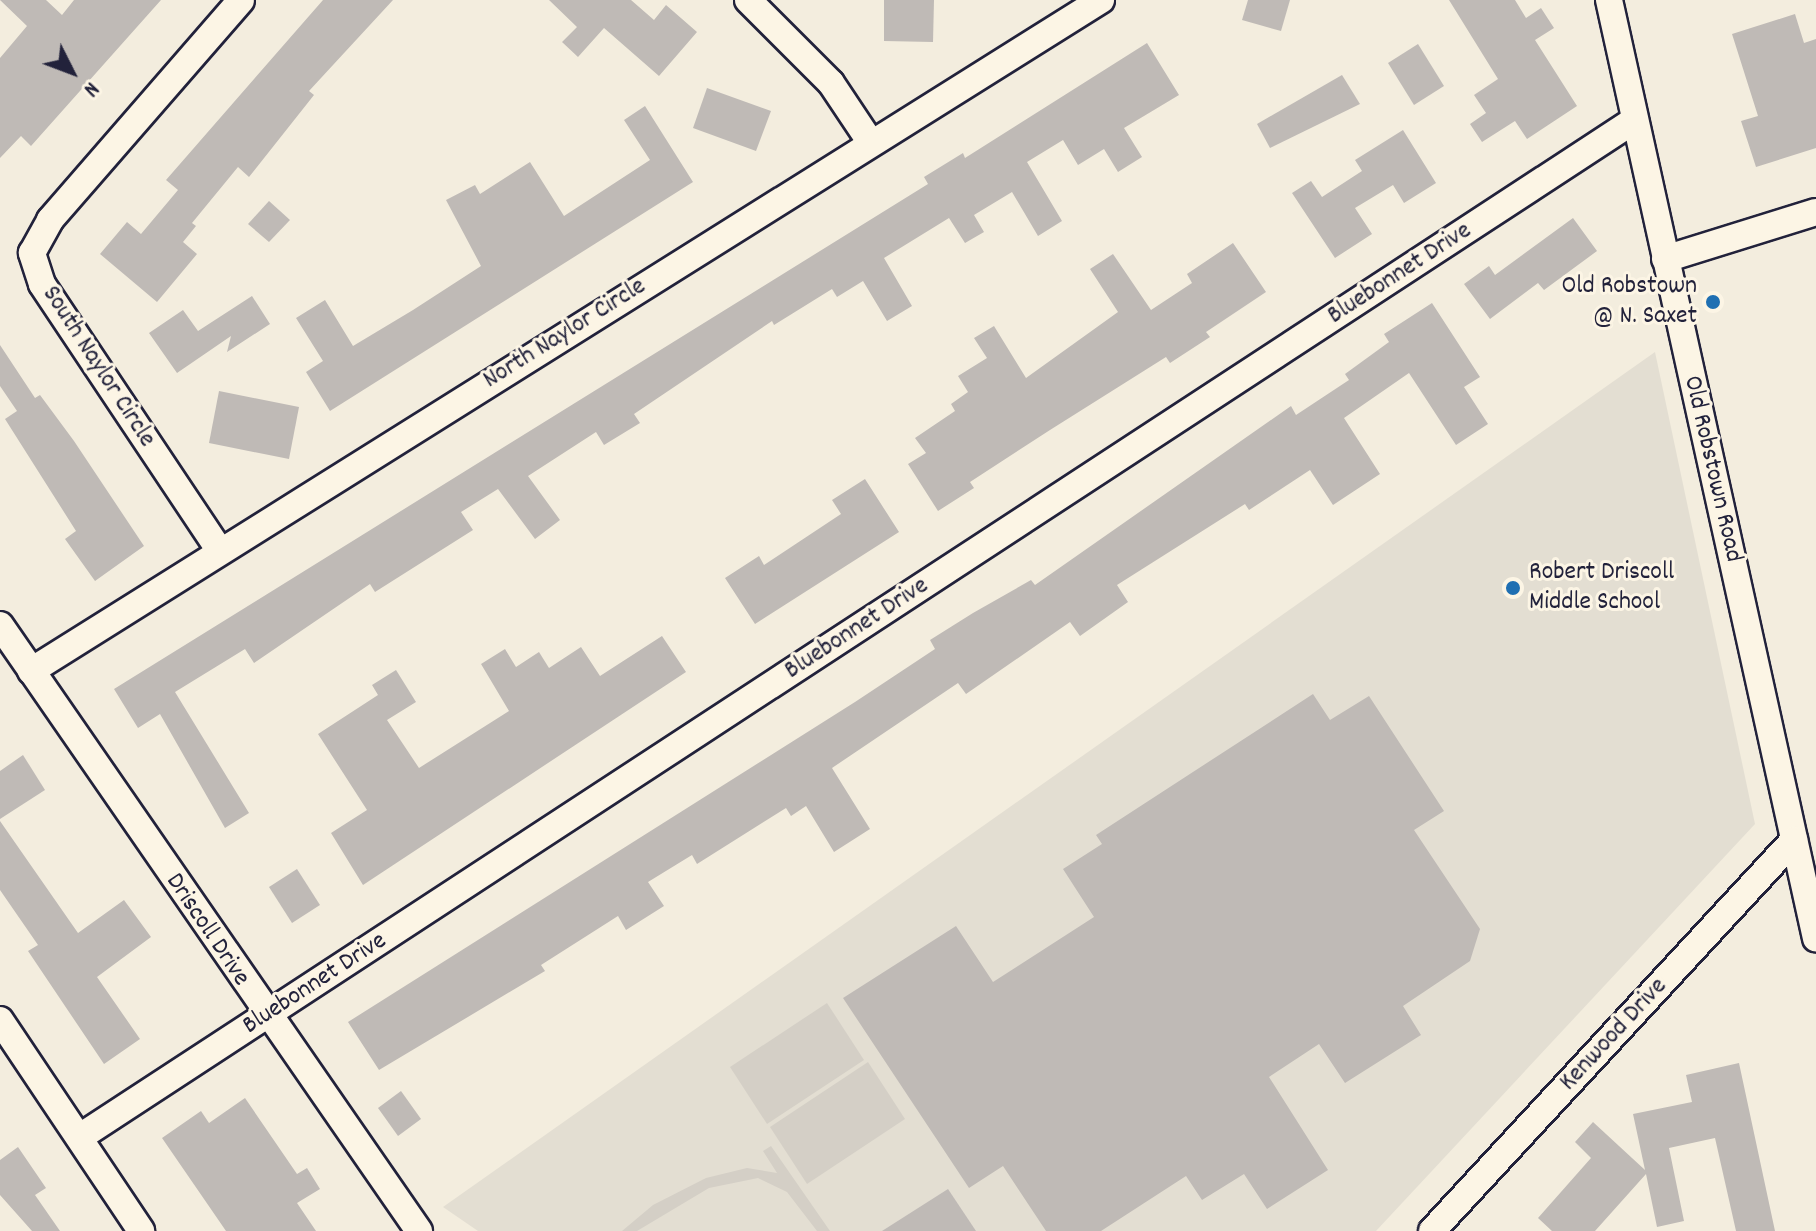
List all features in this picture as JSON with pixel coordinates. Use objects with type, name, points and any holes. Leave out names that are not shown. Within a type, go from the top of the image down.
[{"type":"street","name":"South Naylor Circle","points":[[220,551],[42,284],[32,253],[50,220],[241,0]]},
{"type":"street","points":[[748,0],[831,83],[871,143]]},
{"type":"street","name":"North Naylor Circle","points":[[31,671],[1101,0]]},
{"type":"street","name":"Old Robstown Road","points":[[1609,0],[1794,840],[1813,911],[1816,938]]},
{"type":"street","name":"Bluebonnet Drive","points":[[80,1137],[1635,120]]},
{"type":"street","points":[[1665,259],[1816,212]]},
{"type":"street","name":"Driscoll Drive","points":[[0,625],[266,1016],[419,1231]]},
{"type":"street","name":"Kenwood Drive","points":[[1432,1231],[1794,840]]},
{"type":"street","points":[[0,1020],[141,1231]]},
{"type":"shaded area","name":"Robert Driscoll Middle School","points":[[1655,352],[1755,824],[1376,1231],[478,1231],[443,1207]]},
{"type":"shaded area","points":[[827,1003],[864,1060],[767,1124],[730,1067]]},
{"type":"shaded area","points":[[868,1062],[905,1119],[807,1184],[770,1127]]},
{"type":"shaded area","points":[[771,1146],[830,1231],[817,1231],[787,1192],[758,1178],[709,1188],[637,1231],[622,1231],[653,1205],[706,1178],[747,1168],[777,1173],[763,1151]]},
{"type":"building","points":[[0,0],[46,0],[62,15],[74,0],[161,0],[31,146],[21,136],[0,158],[0,58],[27,26]]},
{"type":"building","points":[[323,0],[393,0],[309,91],[314,95],[249,177],[238,167],[192,223],[196,226],[183,242],[197,254],[157,302],[100,254],[127,222],[141,234],[178,190],[166,180]]},
{"type":"building","points":[[549,0],[631,0],[654,20],[666,5],[697,32],[659,76],[604,28],[578,57],[562,42],[577,27]]},
{"type":"building","points":[[884,0],[934,0],[933,42],[884,41]]},
{"type":"building","points":[[1248,0],[1290,0],[1281,31],[1242,20]]},
{"type":"building","points":[[1449,0],[1515,0],[1526,18],[1541,8],[1554,28],[1535,40],[1577,106],[1527,139],[1515,121],[1482,142],[1470,124],[1486,113],[1474,95],[1498,79]]},
{"type":"building","points":[[1795,14],[1804,43],[1816,39],[1816,148],[1756,167],[1741,121],[1758,116],[1732,34]]},
{"type":"building","points":[[1147,43],[1179,95],[1124,128],[1142,157],[1118,172],[1104,149],[1078,165],[1063,140],[1027,162],[1062,221],[1038,236],[1012,192],[974,215],[984,232],[965,243],[949,218],[884,258],[912,306],[887,321],[863,281],[837,297],[832,289],[774,325],[772,321],[634,414],[640,423],[604,445],[596,432],[528,476],[560,520],[535,539],[498,489],[461,512],[473,530],[375,592],[370,584],[254,663],[245,649],[175,692],[249,813],[225,828],[160,714],[138,728],[114,689],[928,184],[924,177],[963,153],[965,158]]},
{"type":"building","points":[[1418,44],[1444,86],[1414,105],[1388,63]]},
{"type":"building","points":[[1342,75],[1360,104],[1270,148],[1257,124]]},
{"type":"building","points":[[707,88],[771,111],[756,151],[693,128]]},
{"type":"building","points":[[645,106],[693,182],[330,411],[306,372],[323,361],[296,318],[325,300],[353,346],[413,310],[481,266],[446,200],[475,185],[480,194],[530,162],[564,216],[650,160],[624,120]]},
{"type":"building","points":[[1403,130],[1436,183],[1404,203],[1393,185],[1355,208],[1372,234],[1335,258],[1292,193],[1311,181],[1322,197],[1362,171],[1355,160]]},
{"type":"building","points":[[269,201],[290,220],[269,242],[248,224]]},
{"type":"building","points":[[1573,218],[1597,251],[1544,290],[1538,283],[1490,319],[1464,284],[1489,266],[1495,275]]},
{"type":"building","points":[[1233,243],[1266,292],[1206,332],[1210,337],[1170,363],[1166,357],[970,482],[974,488],[938,511],[908,464],[926,453],[915,438],[955,411],[951,404],[968,392],[958,376],[987,358],[974,338],[994,326],[1026,378],[1118,312],[1090,269],[1113,254],[1151,310],[1192,283],[1187,274]]},
{"type":"building","points":[[252,296],[270,324],[227,352],[231,336],[177,373],[149,333],[183,310],[198,331]]},
{"type":"building","points":[[1432,303],[1480,377],[1464,387],[1488,424],[1456,445],[1409,373],[1344,418],[1380,474],[1333,505],[1310,470],[1249,510],[1245,504],[1117,585],[1128,602],[1080,636],[1070,622],[966,694],[958,683],[832,768],[870,829],[834,852],[806,806],[791,816],[786,808],[697,864],[692,855],[648,882],[664,906],[626,930],[618,916],[541,965],[545,971],[379,1070],[348,1022],[855,702],[935,649],[930,640],[1031,580],[1035,585],[1291,406],[1296,415],[1349,380],[1345,374],[1389,342],[1384,334]]},
{"type":"building","points":[[0,345],[35,398],[40,395],[74,441],[144,546],[95,581],[65,539],[76,531],[5,419],[17,411],[0,386]]},
{"type":"building","points":[[219,391],[299,407],[289,459],[209,443]]},
{"type":"building","points":[[865,479],[899,532],[755,624],[725,578],[759,556],[764,565],[841,514],[832,500]]},
{"type":"building","points":[[662,636],[686,672],[363,885],[331,833],[367,810],[318,734],[378,695],[372,685],[396,670],[416,702],[387,720],[419,768],[509,711],[481,664],[505,649],[516,667],[539,652],[549,668],[581,647],[600,676]]},
{"type":"building","points":[[1313,694],[1330,720],[1369,696],[1444,811],[1414,830],[1480,929],[1470,961],[1403,1006],[1421,1035],[1345,1083],[1319,1044],[1269,1077],[1328,1170],[1267,1209],[1244,1174],[1202,1200],[1186,1176],[1101,1231],[1046,1231],[1003,1166],[969,1188],[843,998],[956,926],[993,982],[1094,917],[1063,869],[1102,844],[1096,835]]},
{"type":"building","points":[[23,755],[45,790],[0,819],[0,771]]},
{"type":"building","points":[[0,821],[78,933],[124,900],[151,937],[97,977],[140,1039],[104,1064],[28,951],[38,945],[0,890]]},
{"type":"building","points":[[297,869],[320,905],[292,923],[269,887]]},
{"type":"building","points":[[1739,1063],[1775,1231],[1736,1231],[1715,1138],[1669,1148],[1684,1221],[1657,1227],[1646,1174],[1595,1231],[1552,1231],[1538,1218],[1591,1158],[1575,1142],[1593,1122],[1645,1170],[1633,1114],[1692,1102],[1686,1075]]},
{"type":"building","points":[[401,1091],[421,1119],[398,1136],[378,1108]]},
{"type":"building","points":[[245,1098],[297,1174],[307,1168],[320,1189],[297,1203],[316,1231],[226,1231],[162,1138],[201,1111],[209,1123]]},
{"type":"building","points":[[18,1147],[46,1188],[35,1195],[60,1231],[32,1231],[0,1195],[0,1160]]},
{"type":"building","points":[[948,1189],[976,1231],[882,1231]]},
{"type":"place","name":"Old Robstown @ N. Saxet","points":[[1713,302]]},
{"type":"place","name":"Robert Driscoll Middle School","points":[[1513,588]]}]
